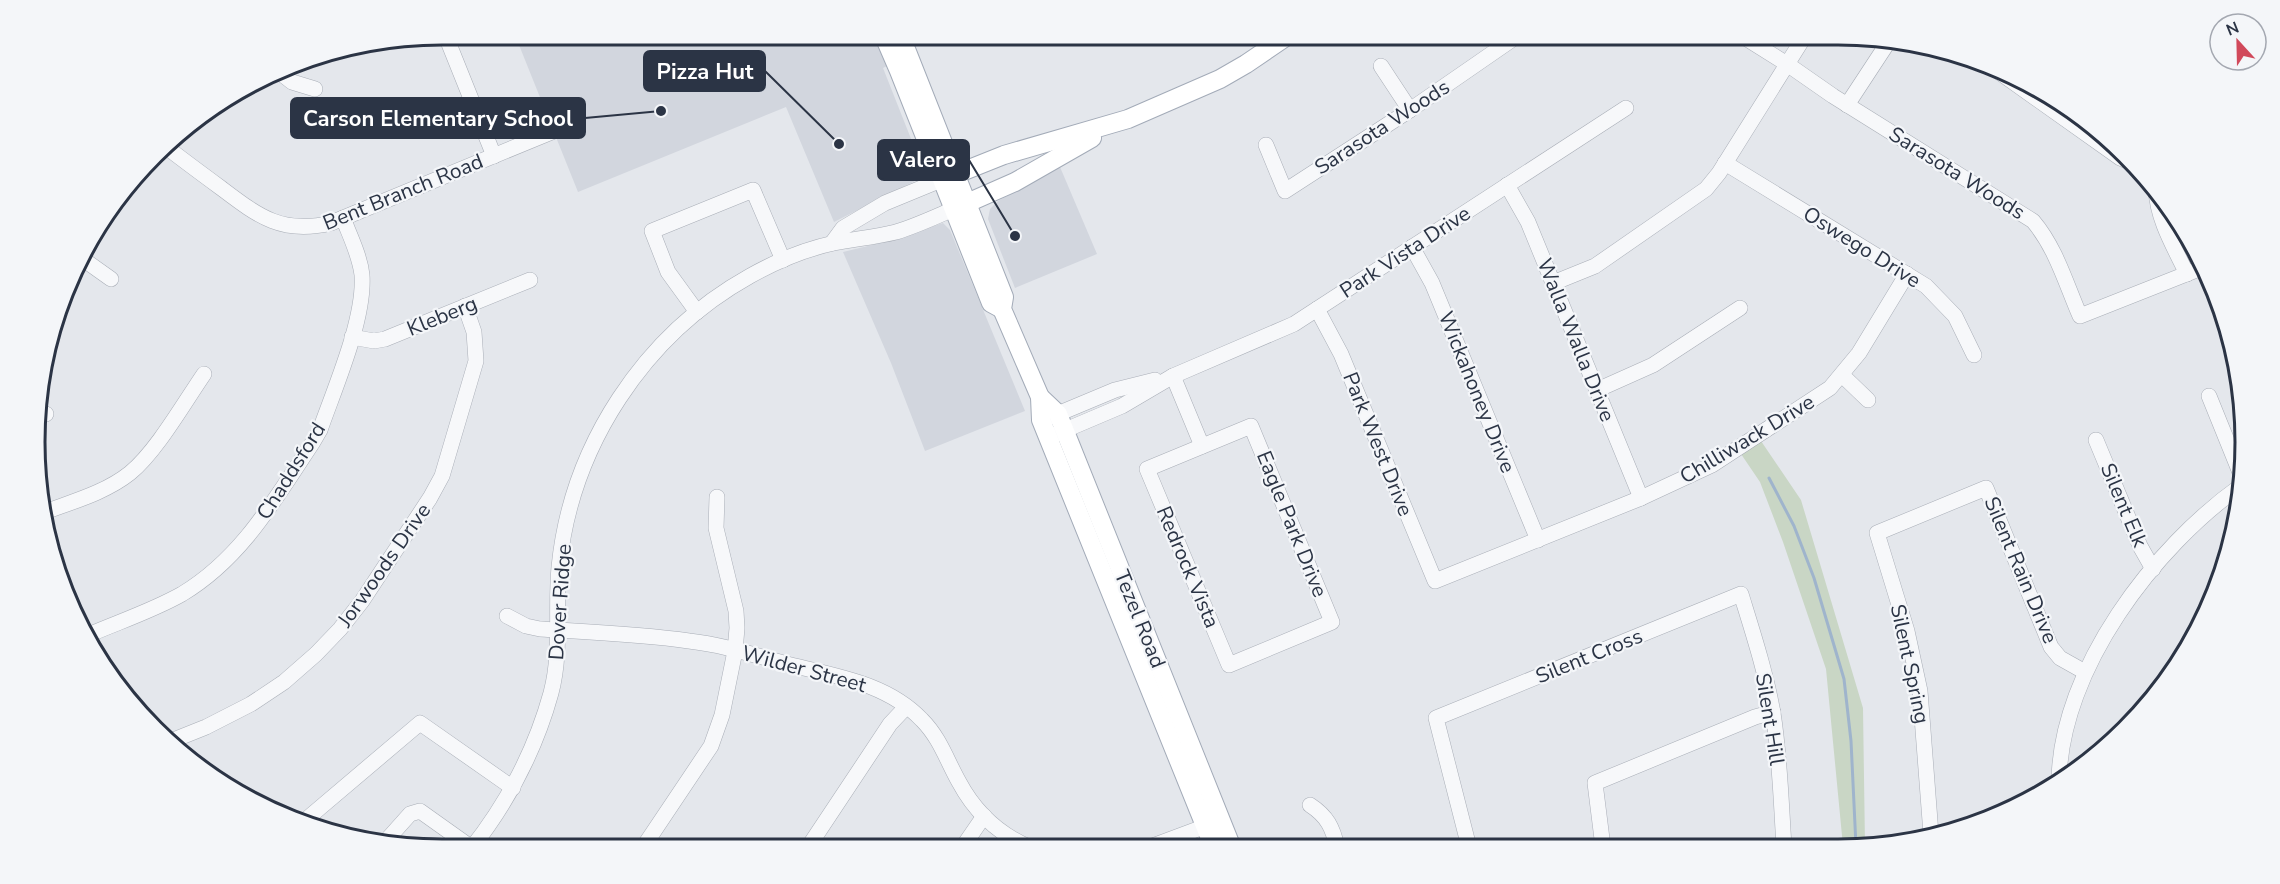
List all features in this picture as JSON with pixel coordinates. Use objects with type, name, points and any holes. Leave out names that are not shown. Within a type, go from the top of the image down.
[{"type":"main road","name":"Tezel Road","points":[[888,45],[959,207],[1004,297],[1002,309],[1053,425],[1213,823],[1225,839]]},
{"type":"main road","name":"Tezel Road","points":[[904,45],[947,177]]},
{"type":"main road","points":[[959,207],[1014,182],[1128,119],[1220,79],[1274,45]]},
{"type":"main road","points":[[947,177],[1004,155],[1128,119]]},
{"type":"main road","name":"Tezel Road","points":[[1213,823],[1214,839]]},
{"type":"street","points":[[449,45],[494,156]]},
{"type":"street","name":"Sarasota Woods","points":[[1266,145],[1285,191],[1410,110],[1504,45]]},
{"type":"street","name":"Sarasota Woods","points":[[1757,45],[1847,105],[2033,221],[2051,248],[2080,316],[2196,270]]},
{"type":"street","points":[[1552,283],[1595,266],[1706,189],[1725,163],[1799,45]]},
{"type":"street","points":[[1847,105],[1884,48]]},
{"type":"street","points":[[1381,66],[1410,110]]},
{"type":"street","points":[[286,77],[305,88],[315,89]]},
{"type":"street","points":[[2034,97],[2099,143]]},
{"type":"street","name":"Park Vista Drive","points":[[1053,425],[1122,406],[1173,376],[1279,332],[1626,108]]},
{"type":"street","name":"Bent Branch Road","points":[[172,151],[264,219],[300,228],[318,226],[342,218],[554,131]]},
{"type":"street","name":"Oswego Drive","points":[[1725,163],[1926,286],[1947,305],[1962,328],[1974,355]]},
{"type":"street","name":"Dover Ridge","points":[[832,243],[843,228],[885,203],[947,177]]},
{"type":"street","name":"Walla Walla Drive","points":[[1507,185],[1528,222],[1641,498]]},
{"type":"street","points":[[697,312],[668,272],[652,231],[753,190],[783,260]]},
{"type":"street","name":"Dover Ridge","points":[[480,839],[513,788],[537,735],[551,693],[555,674],[559,568],[564,532],[578,483],[593,444],[624,390],[658,349],[697,312],[750,276],[783,260],[832,243],[897,231],[959,207]]},
{"type":"street","points":[[2158,207],[2187,274]]},
{"type":"street","name":"Chaddsford","points":[[94,633],[181,594],[217,568],[243,544],[262,519],[320,430],[352,337],[362,298],[362,273],[342,218]]},
{"type":"street","name":"Wickahoney Drive","points":[[1412,247],[1432,283],[1538,540]]},
{"type":"street","points":[[88,262],[111,279]]},
{"type":"street","name":"Chilliwack Drive","points":[[1435,581],[1641,498],[1712,465],[1819,396],[1842,375],[1859,353],[1907,273]]},
{"type":"street","name":"Kleberg","points":[[352,337],[374,341],[385,339],[530,280]]},
{"type":"street","name":"Jorwoods Drive","points":[[178,738],[251,704],[284,682],[316,654],[362,601],[442,476],[476,361],[474,332],[465,306]]},
{"type":"street","points":[[1597,390],[1653,365],[1740,308]]},
{"type":"street","name":"Park West Drive","points":[[1317,309],[1341,354],[1435,581]]},
{"type":"street","points":[[51,509],[109,486],[129,473],[147,457],[204,374]]},
{"type":"street","points":[[1842,375],[1868,400]]},
{"type":"street","points":[[1173,376],[1202,446]]},
{"type":"street","points":[[2209,396],[2234,459]]},
{"type":"street","name":"Eagle Park Drive","points":[[1202,446],[1251,426],[1332,622],[1229,665]]},
{"type":"street","name":"Silent Elk","points":[[2096,440],[2140,546],[2153,569]]},
{"type":"street","name":"Redrock Vista","points":[[1202,446],[1147,469],[1229,665]]},
{"type":"street","name":"Silent Rain Drive","points":[[1877,532],[1986,488],[2051,647],[2060,658],[2085,672]]},
{"type":"street","points":[[2060,771],[2062,744],[2069,715],[2085,672],[2127,601],[2198,520],[2232,493]]},
{"type":"street","points":[[649,839],[711,746],[722,715],[735,651],[736,611],[717,534],[717,497]]},
{"type":"street","name":"Silent Spring","points":[[1877,532],[1906,631],[1920,691],[1930,827]]},
{"type":"street","name":"Silent Hill","points":[[1741,594],[1773,712],[1784,839]]},
{"type":"street","name":"Silent Cross","points":[[1467,839],[1436,718],[1741,594]]},
{"type":"street","name":"Wilder Street","points":[[507,616],[526,626],[690,641],[863,683],[889,694],[921,718],[935,736],[966,795],[984,816],[1014,839]]},
{"type":"street","points":[[814,839],[890,724],[906,707]]},
{"type":"street","points":[[1602,839],[1594,783],[1755,717],[1773,712]]},
{"type":"street","points":[[310,816],[420,723],[513,788]]},
{"type":"street","points":[[1310,805],[1322,813],[1330,823],[1335,839]]},
{"type":"street","points":[[390,836],[410,814],[420,811],[458,839]]},
{"type":"street","points":[[968,839],[984,816]]},
{"type":"street","points":[[1171,839],[1213,823]]},
{"type":"shaded area","points":[[519,45],[878,45],[887,66],[883,68],[921,164],[915,181],[834,222],[786,107],[578,192]]},
{"type":"shaded area","points":[[1060,167],[1097,254],[1015,288],[988,219],[990,209],[998,201]]},
{"type":"shaded area","points":[[943,223],[950,230],[1025,411],[925,451],[891,363],[843,252]]},
{"type":"green space","points":[[1761,441],[1801,500],[1863,708],[1865,838],[1842,839],[1826,669],[1760,482],[1741,454]]},
{"type":"waterway","points":[[1769,478],[1794,526],[1814,578],[1844,679],[1851,741],[1856,838]]},
{"type":"place","name":"Carson Elementary School","points":[[661,111]]},
{"type":"place","name":"Pizza Hut","points":[[839,144]]},
{"type":"place","name":"Valero","points":[[1015,236]]}]
